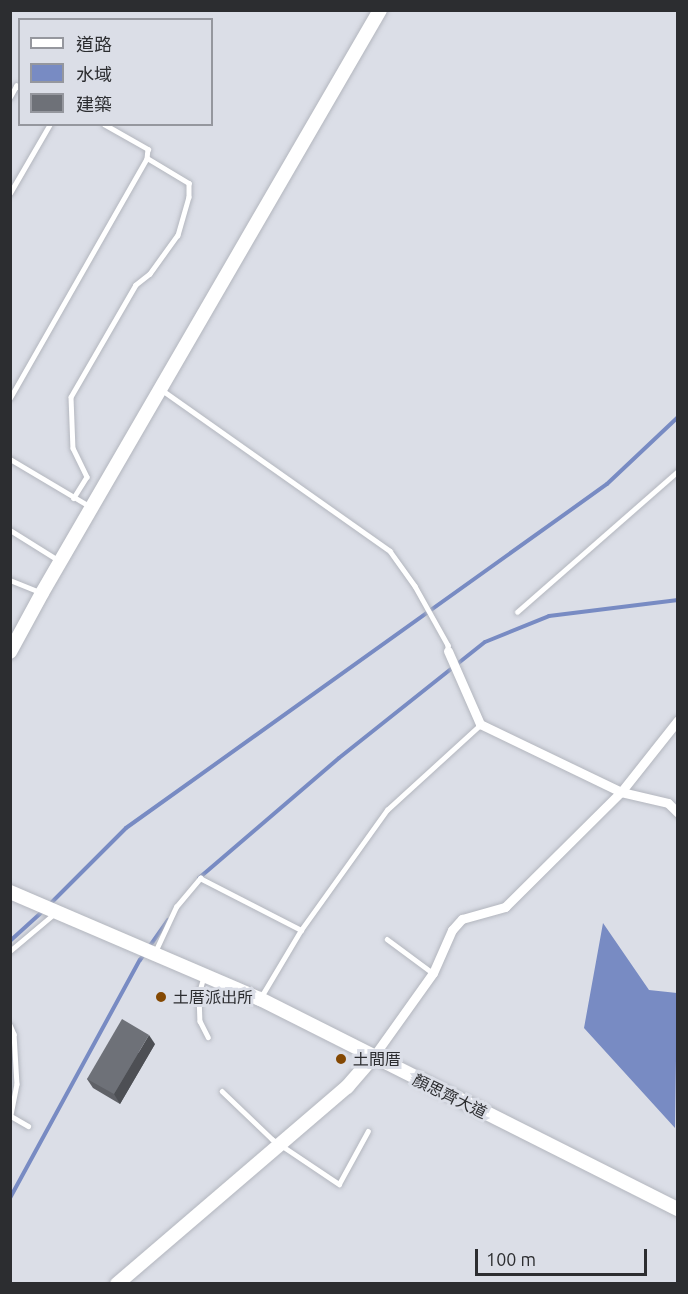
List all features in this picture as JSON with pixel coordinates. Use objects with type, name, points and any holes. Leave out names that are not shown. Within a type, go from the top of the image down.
[{"type":"street","points":[[10,652],[380,10]]},
{"type":"street","points":[[448,651],[480,724],[621,792],[668,803],[678,813]]},
{"type":"street","points":[[117,1284],[347,1087],[373,1057],[433,973],[452,930],[462,919],[504,907],[621,792],[678,720]]},
{"type":"street","name":"顏思齊大道","points":[[10,892],[260,999],[678,1209]]},
{"type":"lane","points":[[10,83],[18,87],[10,97]]},
{"type":"lane","points":[[10,193],[49,126]]},
{"type":"lane","points":[[10,398],[147,158],[148,149],[108,126]]},
{"type":"lane","points":[[74,498],[87,477],[73,448],[71,397],[136,285],[150,274],[178,235],[189,197],[189,183],[147,158]]},
{"type":"lane","points":[[160,389],[390,551],[415,586],[448,645],[448,651]]},
{"type":"lane","points":[[10,459],[92,508]]},
{"type":"lane","points":[[517,612],[678,471]]},
{"type":"lane","points":[[10,530],[61,561]]},
{"type":"lane","points":[[10,580],[42,593]]},
{"type":"lane","points":[[260,999],[301,930],[387,810],[480,724]]},
{"type":"lane","points":[[154,954],[176,907],[200,878],[301,930]]},
{"type":"lane","points":[[10,951],[56,912]]},
{"type":"lane","points":[[387,939],[433,973]]},
{"type":"lane","points":[[205,974],[199,995],[200,1021],[208,1037]]},
{"type":"lane","points":[[10,1025],[14,1034],[17,1084],[11,1116],[28,1126]]},
{"type":"lane","points":[[222,1091],[272,1139],[339,1184],[368,1131]]},
{"type":"water","points":[[603,923],[649,990],[677,993],[675,1128],[584,1028]]},
{"type":"building","points":[[122,1019],[149,1035],[114,1094],[87,1079]]},
{"type":"waterway","points":[[48,906],[126,828],[607,484],[678,417]]},
{"type":"waterway","points":[[199,878],[339,758],[485,642],[549,616],[678,600]]},
{"type":"waterway","points":[[10,941],[43,911]]},
{"type":"waterway","points":[[10,1198],[140,960],[168,920]]},
{"type":"place","name":"土厝派出所","points":[[161,997]]},
{"type":"place","name":"土間厝","points":[[341,1059]]}]
